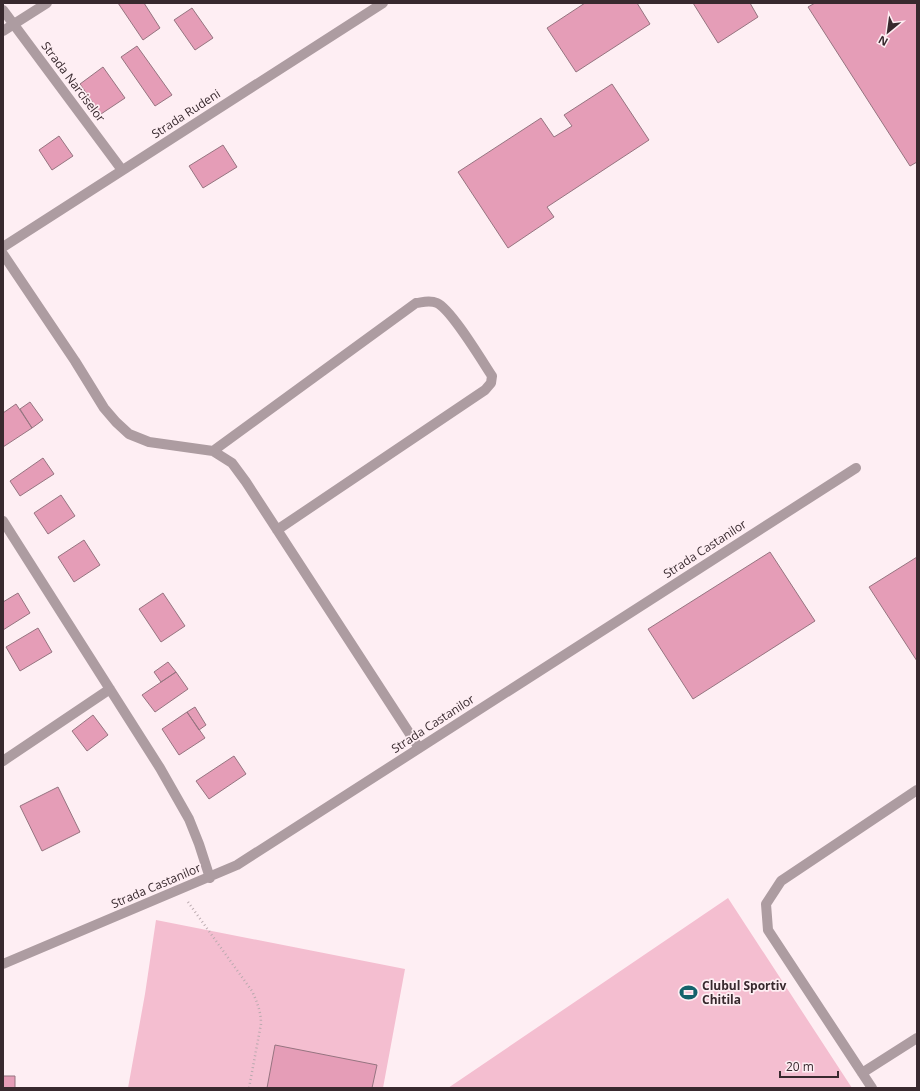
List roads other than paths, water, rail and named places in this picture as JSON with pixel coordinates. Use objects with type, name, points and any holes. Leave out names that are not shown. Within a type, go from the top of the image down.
[{"type":"street","points":[[3,31],[47,3]]},
{"type":"street","name":"Strada Rudeni","points":[[3,247],[383,3]]},
{"type":"street","name":"Strada Narciselor","points":[[3,10],[122,170]]},
{"type":"street","points":[[3,254],[75,361],[104,408],[128,434],[149,442],[213,451],[232,463],[419,748]]},
{"type":"street","points":[[213,451],[416,303],[429,301],[439,304],[449,313],[492,376],[491,383],[486,390],[277,530]]},
{"type":"street","name":"Strada Castanilor","points":[[3,964],[210,878],[237,865],[856,468]]},
{"type":"street","points":[[3,521],[160,768],[189,819],[210,878]]},
{"type":"street","points":[[3,761],[110,689]]},
{"type":"street","points":[[872,1088],[768,930],[766,904],[781,881],[917,790]]},
{"type":"street","points":[[862,1073],[917,1038]]},
{"type":"place","name":"Clubul Sportiv Chitila","points":[[689,993]]}]
